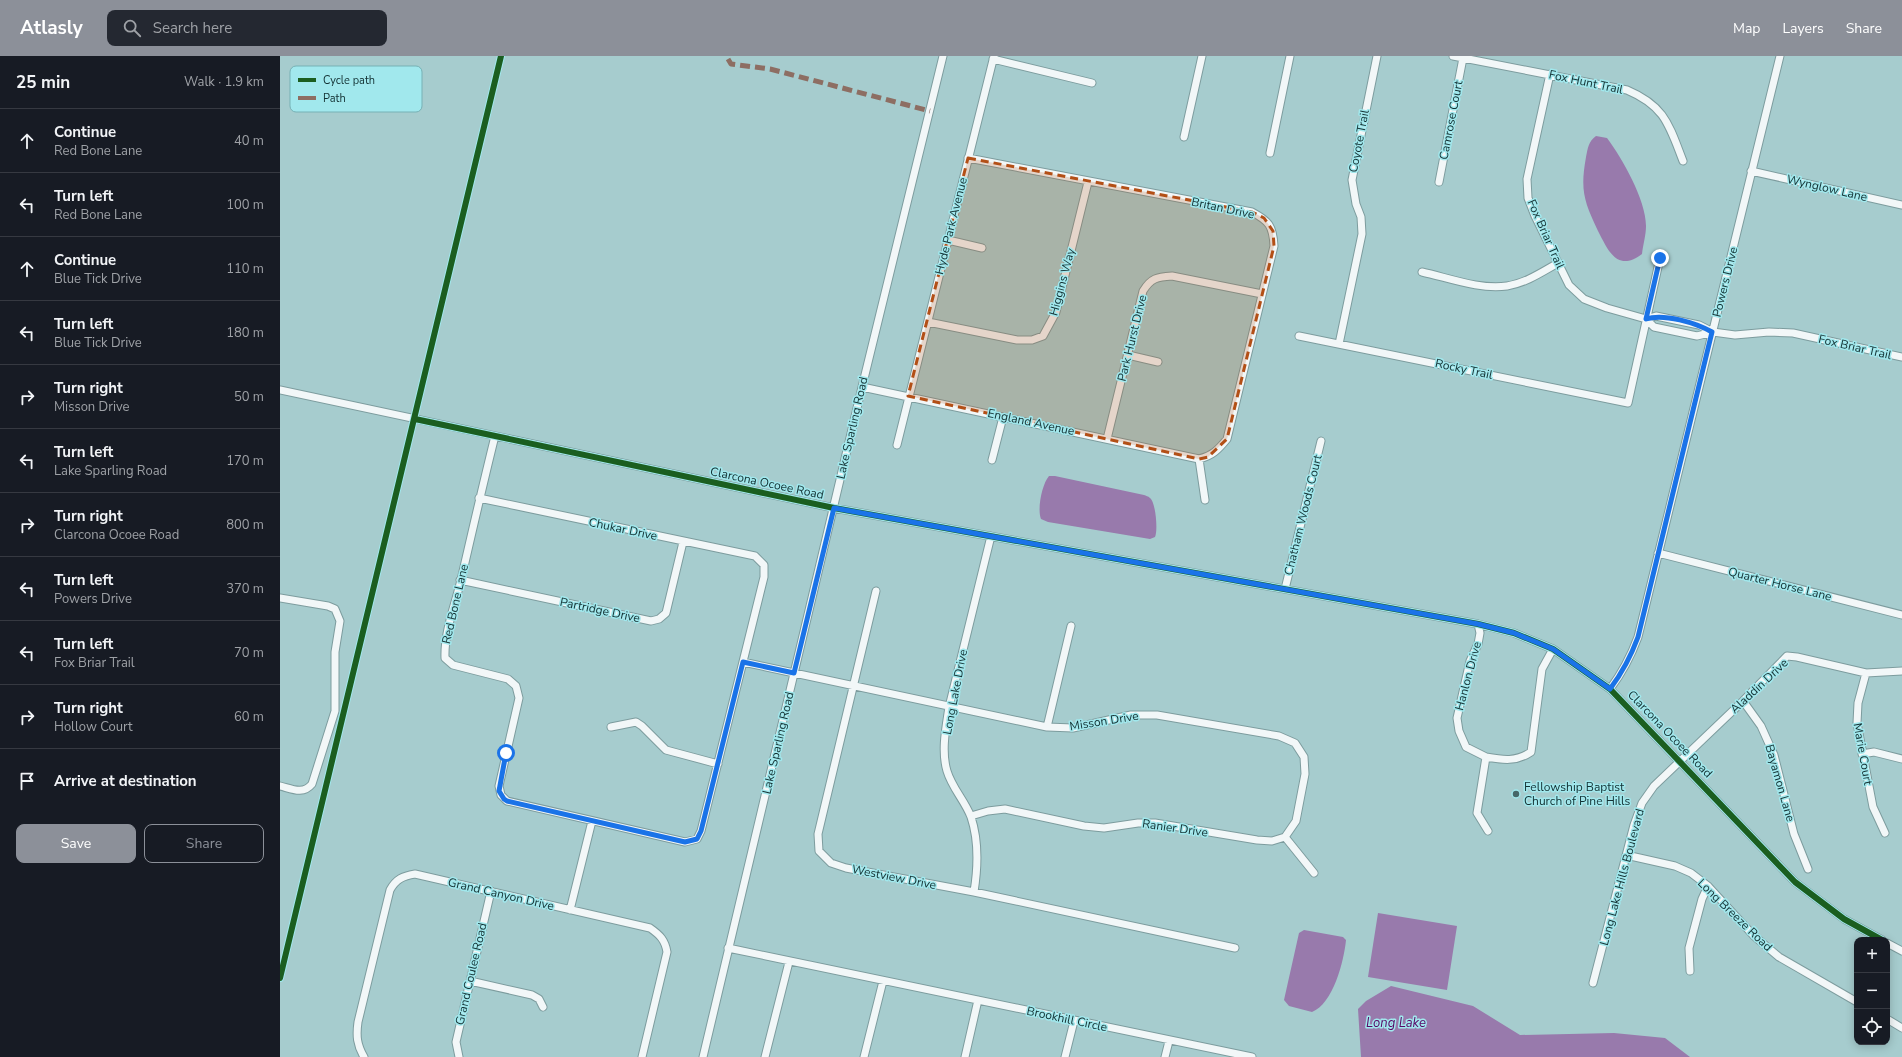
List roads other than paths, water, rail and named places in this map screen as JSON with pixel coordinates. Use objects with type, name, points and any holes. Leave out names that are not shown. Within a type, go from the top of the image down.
[{"type":"street","name":"Lake Sparling Road","points":[[703,1057],[862,387],[944,56]]},
{"type":"street","points":[[1184,137],[1202,56]]},
{"type":"street","points":[[1270,153],[1290,56]]},
{"type":"street","name":"Coyote Trail","points":[[1339,344],[1362,234],[1361,217],[1356,204],[1352,180],[1377,56]]},
{"type":"street","name":"Fox Hunt Trail","points":[[1453,56],[1627,90],[1641,96],[1656,106],[1670,125],[1683,161]]},
{"type":"street","name":"Powers Drive","points":[[1610,689],[1631,655],[1638,637],[1780,56]]},
{"type":"street","points":[[993,57],[1092,83]]},
{"type":"street","name":"Hyde Park Avenue","points":[[897,445],[993,57]]},
{"type":"street","name":"Camrose Court","points":[[1439,182],[1463,58]]},
{"type":"street","name":"Fox Briar Trail","points":[[1550,74],[1527,179],[1528,198],[1569,285],[1584,299],[1607,308],[1646,319],[1654,327],[1697,336],[1712,332]]},
{"type":"street","name":"Britan Drive","points":[[968,158],[1252,212],[1264,218],[1274,231],[1274,246],[1227,440],[1218,451],[1199,459]]},
{"type":"street","name":"Wynglow Lane","points":[[1751,171],[1902,206]]},
{"type":"street","name":"Higgins Way","points":[[928,322],[1017,340],[1032,340],[1043,336],[1056,312],[1088,182]]},
{"type":"street","points":[[948,240],[982,248]]},
{"type":"street","points":[[1646,319],[1660,258]]},
{"type":"street","points":[[1422,272],[1482,285],[1507,286],[1529,279],[1558,263]]},
{"type":"street","name":"Park Hurst Drive","points":[[1107,439],[1143,292],[1148,282],[1158,277],[1172,276],[1262,294]]},
{"type":"street","name":"Fox Briar Trail","points":[[1646,319],[1656,316],[1699,325],[1712,332],[1735,335],[1769,332],[1793,332],[1902,357]]},
{"type":"street","name":"Rocky Trail","points":[[1299,336],[1628,403],[1646,319]]},
{"type":"street","points":[[1128,355],[1158,362]]},
{"type":"street","name":"England Avenue","points":[[862,387],[1199,459]]},
{"type":"street","name":"Clarcona Ocoee Road","points":[[280,390],[834,508],[1478,624],[1514,633],[1553,649],[1610,689],[1795,882],[1844,919],[1877,937]]},
{"type":"street","points":[[992,460],[1003,416]]},
{"type":"street","name":"Red Bone Lane","points":[[494,436],[444,645],[445,658],[453,665],[508,678],[516,686],[519,698],[499,786],[501,796],[507,801],[685,842],[697,839],[701,831],[718,764]]},
{"type":"street","name":"Chatham Woods Court","points":[[1285,589],[1321,441]]},
{"type":"street","points":[[1199,459],[1205,500]]},
{"type":"street","name":"Chukar Drive","points":[[479,498],[755,556],[764,565],[764,577],[743,662]]},
{"type":"street","name":"Long Lake Drive","points":[[974,892],[978,867],[976,842],[971,816],[954,788],[947,770],[945,730],[949,707],[991,536]]},
{"type":"street","name":"Partridge Drive","points":[[460,580],[651,621],[666,613],[683,542]]},
{"type":"street","name":"Quarter Horse Lane","points":[[1658,553],[1902,615]]},
{"type":"street","name":"Westview Drive","points":[[876,591],[818,834],[819,851],[830,863],[846,868],[974,892],[1235,948]]},
{"type":"street","points":[[280,598],[328,606],[335,610],[340,621],[335,652],[335,711],[312,784],[306,790],[300,791],[280,786]]},
{"type":"street","name":"Hanlon Drive","points":[[1478,624],[1480,633],[1478,644],[1470,661],[1457,718],[1459,731],[1466,747],[1486,757],[1511,760],[1522,758],[1531,752],[1542,669],[1553,649]]},
{"type":"street","points":[[1047,727],[1071,626]]},
{"type":"street","name":"Aladdin Drive","points":[[1679,760],[1743,701],[1787,656],[1797,656],[1866,673],[1902,671]]},
{"type":"street","points":[[611,727],[636,722],[666,750],[718,764],[743,662]]},
{"type":"street","name":"Misson Drive","points":[[743,662],[854,687],[1047,727],[1073,728],[1132,715],[1157,715],[1279,736],[1296,743],[1304,757],[1305,774],[1296,821],[1285,837]]},
{"type":"street","name":"Marie Court","points":[[1866,673],[1858,703],[1857,723],[1873,806],[1885,833]]},
{"type":"street","name":"Bayamon Lane","points":[[1743,701],[1761,726],[1774,755],[1794,834],[1808,869]]},
{"type":"street","points":[[1862,754],[1874,752],[1902,759]]},
{"type":"street","points":[[1486,757],[1476,813],[1488,831]]},
{"type":"street","name":"Long Lake Hills Boulevard","points":[[1593,983],[1626,855],[1642,803],[1654,786],[1679,760]]},
{"type":"street","name":"Ranier Drive","points":[[971,816],[988,811],[1005,809],[1084,826],[1104,828],[1138,822],[1155,823],[1257,840],[1272,841],[1285,837]]},
{"type":"street","points":[[570,910],[592,821]]},
{"type":"street","points":[[1285,837],[1314,872]]},
{"type":"street","name":"Long Breeze Road","points":[[1626,855],[1675,866],[1691,874],[1708,886],[1753,935],[1779,957],[1854,1000]]},
{"type":"street","name":"Grand Canyon Drive","points":[[364,1057],[356,1036],[358,1022],[390,890],[395,882],[403,876],[415,874],[650,928],[665,941],[667,952],[642,1057]]},
{"type":"street","points":[[1690,971],[1689,948],[1702,900],[1708,886]]},
{"type":"street","name":"Grand Coulee Road","points":[[459,1057],[456,1042],[490,891]]},
{"type":"street","points":[[1890,945],[1902,951]]},
{"type":"street","name":"Brookhill Circle","points":[[728,948],[789,962],[1252,1057]]},
{"type":"street","points":[[765,1057],[789,962]]},
{"type":"street","points":[[470,980],[532,995],[539,999],[543,1007]]},
{"type":"street","points":[[864,1057],[883,981]]},
{"type":"street","points":[[965,1057],[978,1000]]},
{"type":"street","points":[[1065,1057],[1074,1021]]},
{"type":"street","points":[[1890,1021],[1902,1028]]},
{"type":"street","points":[[1165,1057],[1169,1040]]},
{"type":"water","points":[[1596,136],[1607,138],[1613,146],[1638,192],[1645,216],[1646,226],[1642,254],[1626,261],[1614,257],[1610,252],[1589,212],[1584,196],[1583,179],[1586,157],[1589,145]]},
{"type":"water","points":[[1049,476],[1144,495],[1150,498],[1154,505],[1156,517],[1155,537],[1150,539],[1048,522],[1041,519],[1041,497],[1044,485]]},
{"type":"water","points":[[1378,913],[1457,926],[1447,990],[1368,977]]},
{"type":"water","points":[[1304,930],[1343,937],[1346,940],[1343,959],[1336,981],[1326,1000],[1312,1012],[1289,1006],[1284,1000],[1299,933]]},
{"type":"water","name":"Long Lake","points":[[1391,986],[1473,1006],[1520,1035],[1614,1033],[1665,1038],[1690,1057],[1361,1057],[1358,1009],[1366,1001]]},
{"type":"place","name":"Fellowship Baptist Church of Pine Hills","points":[[1516,794]]}]
